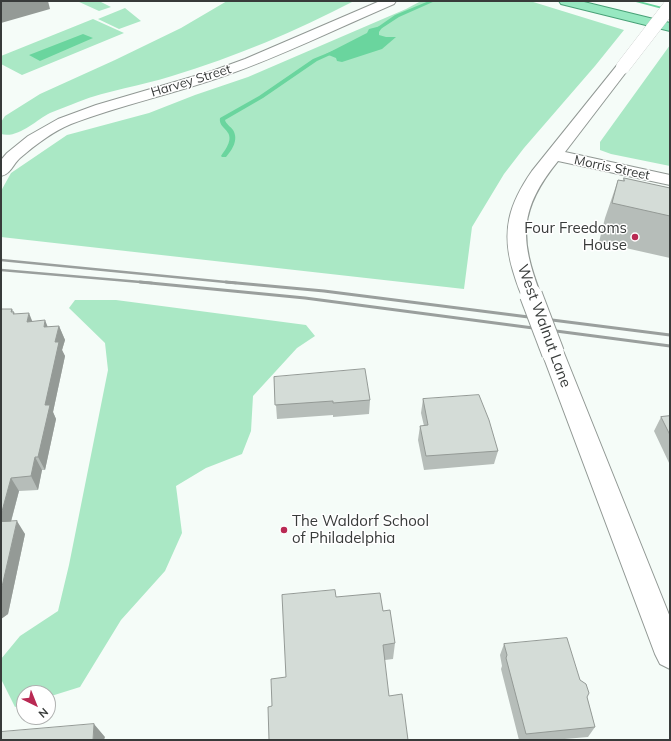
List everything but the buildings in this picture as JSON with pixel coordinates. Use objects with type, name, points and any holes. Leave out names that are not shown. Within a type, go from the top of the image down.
[{"type":"main road","points":[[565,1],[670,27]]},
{"type":"street","name":"Harvey Street","points":[[1,171],[13,156],[34,139],[63,122],[101,108],[243,65],[390,1]]},
{"type":"street","name":"West Walnut Lane","points":[[670,6],[528,190],[522,203],[518,219],[517,236],[519,257],[531,295],[670,654]]},
{"type":"street","name":"Morris Street","points":[[554,155],[670,180]]},
{"type":"shaded area","points":[[77,1],[99,1],[111,7],[99,11]]},
{"type":"shaded area","points":[[227,1],[354,1],[310,23],[242,52],[196,69],[89,98],[50,113],[27,128],[14,134],[1,134],[1,122],[5,116],[40,94],[181,28]]},
{"type":"shaded area","points":[[421,1],[530,1],[624,30],[524,148],[504,174],[472,227],[464,289],[1,237],[1,191],[11,173],[67,135],[149,113],[248,77],[406,9]]},
{"type":"shaded area","points":[[125,8],[141,21],[119,29],[98,19]]},
{"type":"shaded area","points":[[93,19],[124,33],[22,75],[1,64],[1,56]]},
{"type":"shaded area","points":[[383,26],[379,32],[379,35],[396,37],[382,49],[342,62],[337,61],[336,58],[326,54],[367,33],[369,29]]},
{"type":"shaded area","points":[[83,34],[93,38],[40,61],[29,55]]},
{"type":"shaded area","points":[[670,45],[670,166],[611,154],[600,150],[600,142]]},
{"type":"shaded area","points":[[75,300],[116,300],[306,325],[315,336],[297,348],[253,396],[251,431],[242,454],[206,468],[176,486],[182,533],[165,571],[121,620],[80,687],[56,694],[56,685],[16,685],[15,707],[2,681],[1,659],[20,636],[58,611],[69,565],[108,370],[105,343],[69,308]]},
{"type":"waterway","points":[[374,31],[397,16],[433,1]]},
{"type":"waterway","points":[[634,1],[669,10]]},
{"type":"waterway","points":[[224,156],[233,139],[231,132],[224,124],[222,119],[261,97],[315,60],[337,51]]},
{"type":"railway","points":[[1,260],[236,283]]},
{"type":"railway","points":[[1,270],[152,283]]},
{"type":"railway","points":[[140,282],[305,298],[670,346]]},
{"type":"railway","points":[[226,282],[324,291],[670,335]]},
{"type":"place","name":"Four Freedoms House","points":[[635,237]]},
{"type":"place","name":"The Waldorf School of Philadelphia","points":[[284,530]]}]
